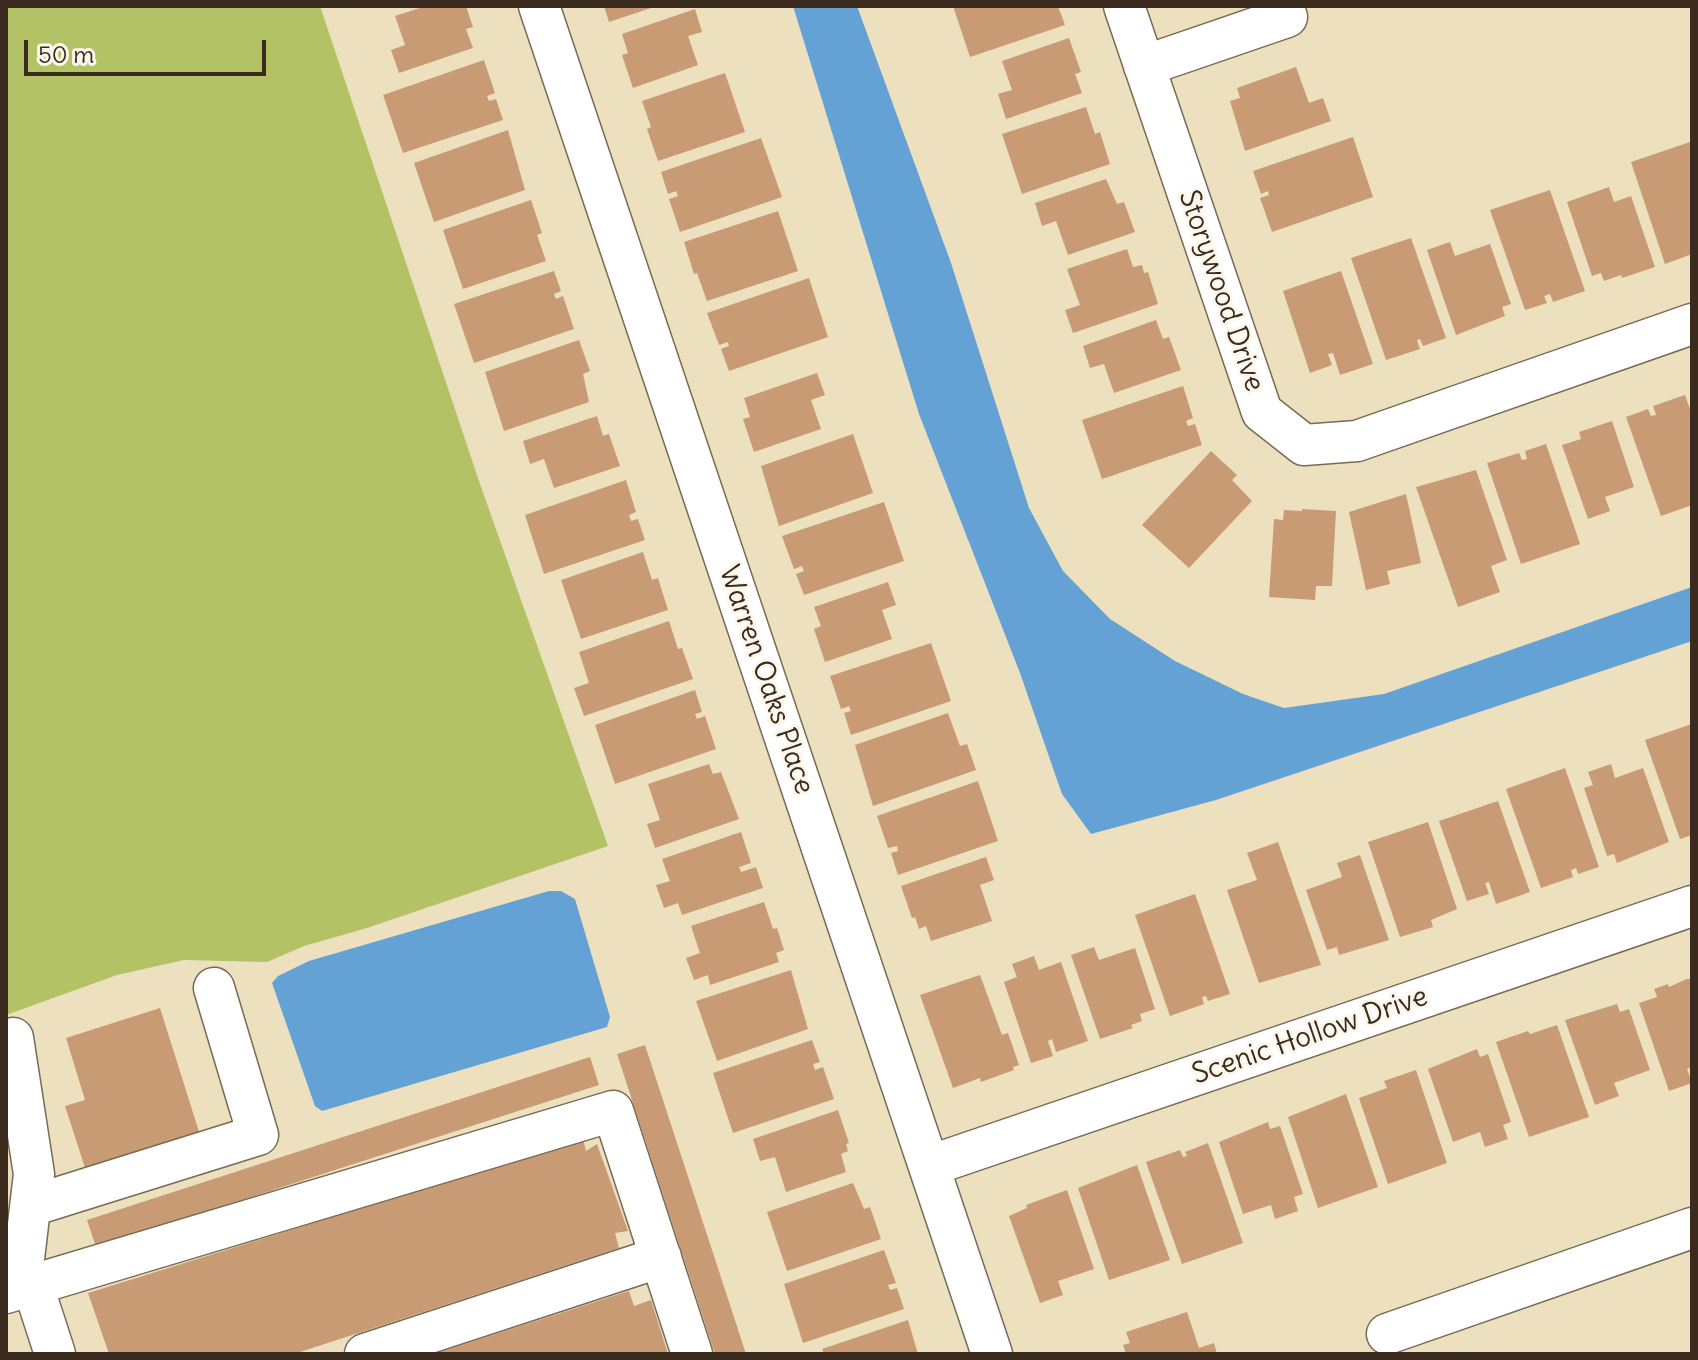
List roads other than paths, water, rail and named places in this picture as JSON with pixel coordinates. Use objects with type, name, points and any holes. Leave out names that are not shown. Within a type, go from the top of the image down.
[{"type":"street","name":"Warren Oaks Place","points":[[539,6],[992,1354]]},
{"type":"street","name":"Storywood Drive","points":[[1124,6],[1262,412],[1304,445],[1357,441],[1692,324]]},
{"type":"street","points":[[1144,66],[1287,17]]},
{"type":"street","name":"Scenic Hollow Drive","points":[[929,1166],[1692,906]]},
{"type":"street","points":[[31,1206],[258,1135],[214,988]]},
{"type":"street","points":[[13,1038],[34,1174],[22,1289],[55,1354]]},
{"type":"street","points":[[22,1289],[613,1111],[692,1354]]},
{"type":"street","points":[[1387,1334],[1692,1228]]},
{"type":"street","points":[[365,1354],[661,1257]]},
{"type":"water","points":[[793,6],[857,6],[951,263],[1029,508],[1063,571],[1110,619],[1175,661],[1243,694],[1284,708],[1384,694],[1692,587],[1692,641],[1216,800],[1091,834],[1062,794],[1020,673],[919,414]]},
{"type":"water","points":[[549,891],[561,891],[575,899],[610,1017],[607,1027],[322,1111],[315,1106],[272,983],[278,976],[309,961]]}]
